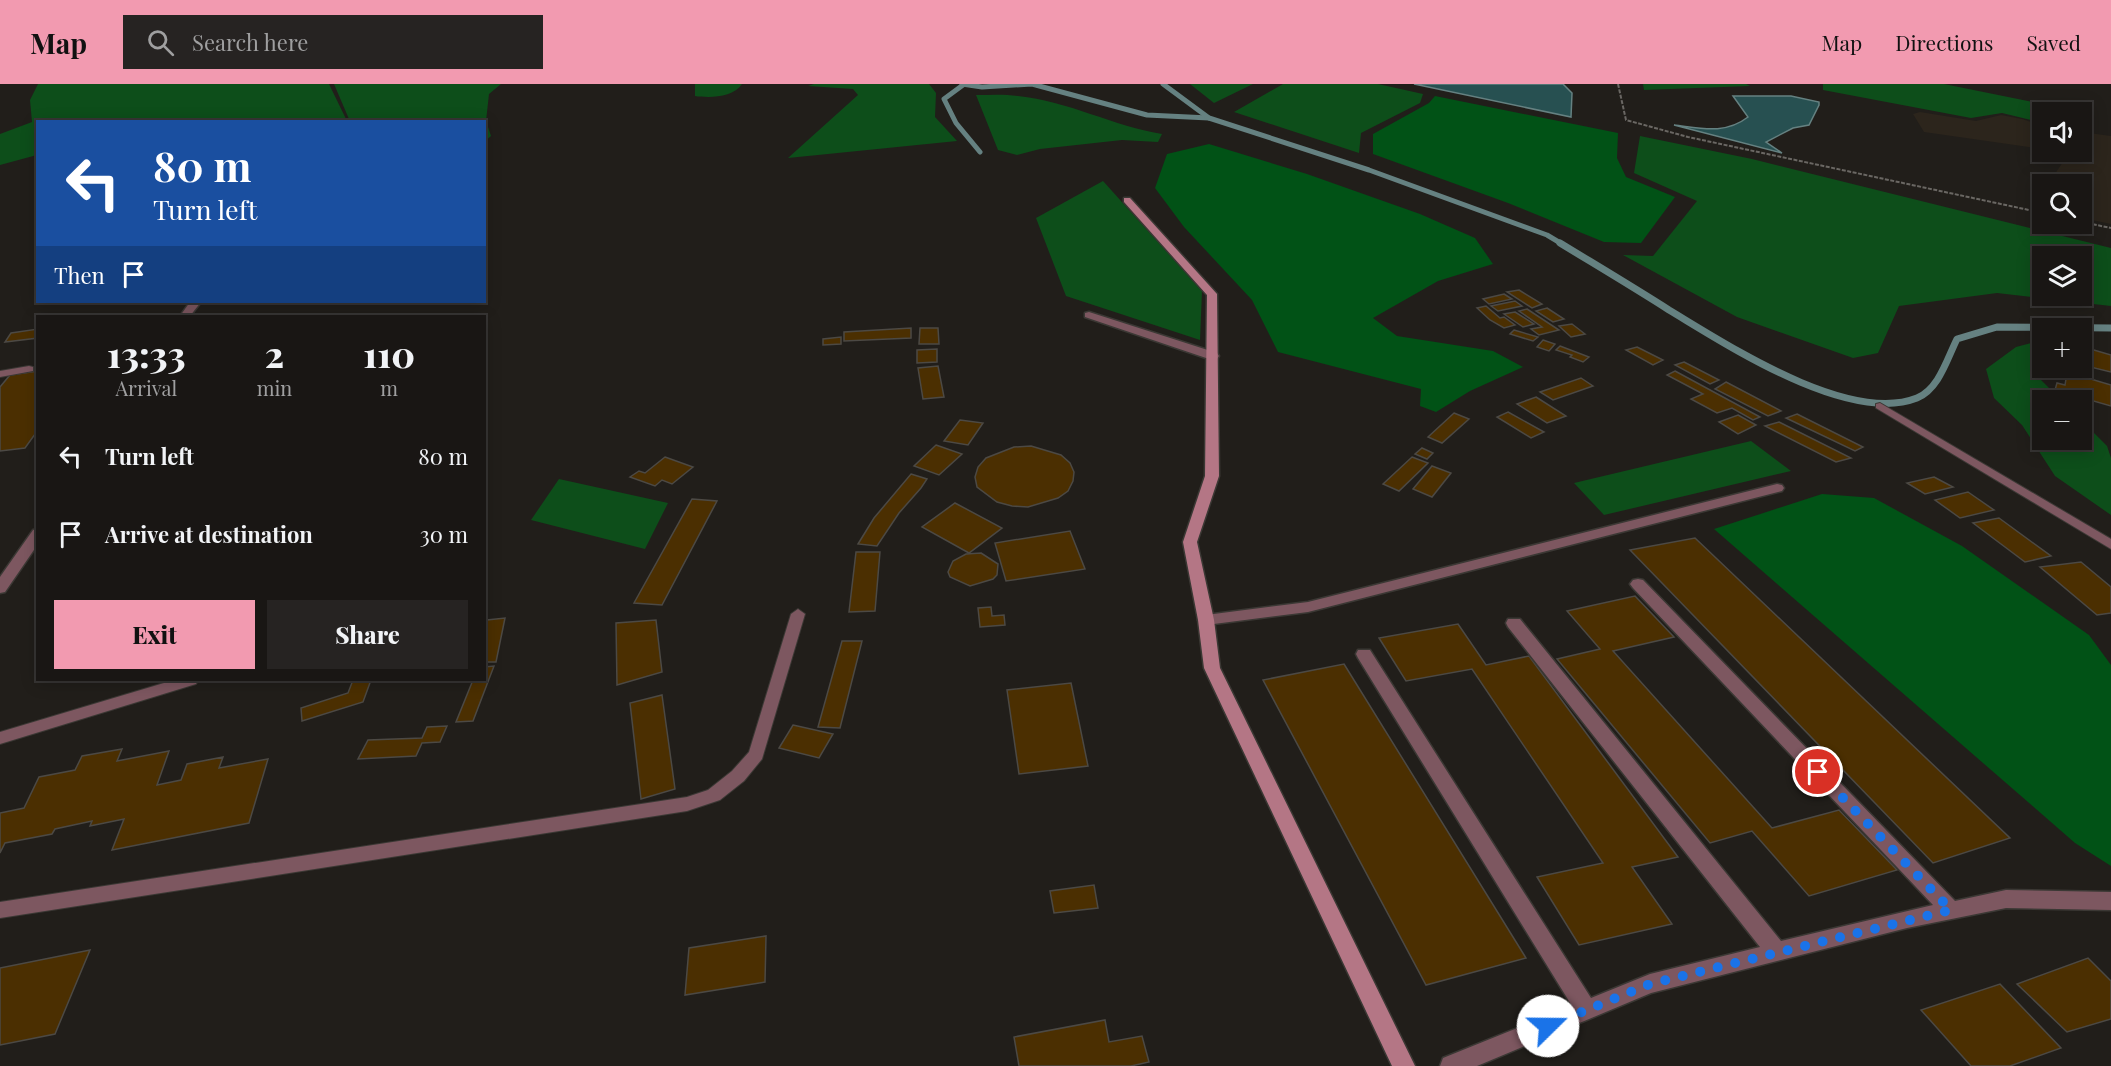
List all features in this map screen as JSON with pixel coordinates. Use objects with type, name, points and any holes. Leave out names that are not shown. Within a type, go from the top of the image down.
[{"type":"street","points":[[1127,200],[1212,294],[1212,476],[1190,542],[1206,620],[1212,668],[1404,1066]]},
{"type":"street","points":[[1089,315],[1213,356]]},
{"type":"street","points":[[1206,620],[1308,607],[1778,488]]},
{"type":"street","points":[[0,588],[36,536]]},
{"type":"street","points":[[1638,584],[1951,910]]},
{"type":"street","points":[[1514,623],[1777,952]]},
{"type":"street","points":[[1364,654],[1587,1010]]},
{"type":"street","points":[[1451,1066],[1650,984],[1777,952],[2006,898],[2111,901]]},
{"type":"lane","points":[[0,374],[29,369]]},
{"type":"lane","points":[[1880,406],[2111,545]]},
{"type":"lane","points":[[0,910],[687,804],[714,795],[738,776],[756,755],[798,614]]},
{"type":"lane","points":[[0,738],[188,681]]},
{"type":"path","points":[[1618,84],[1626,120],[1688,137],[2032,211]]},
{"type":"path","points":[[2092,224],[2111,228]]},
{"type":"shaded area","points":[[1920,112],[1976,121],[2001,115],[2022,119],[2032,122],[2032,147],[1924,132],[1913,114]]},
{"type":"shaded area","points":[[2092,133],[2111,136],[2111,224],[2092,220],[2092,174],[2055,174],[2062,162],[2092,162]]},
{"type":"green space","points":[[38,84],[329,84],[346,119],[36,120],[36,155],[0,165],[0,134],[32,122],[30,100]]},
{"type":"green space","points":[[334,84],[501,84],[489,94],[486,121],[347,120],[349,119]]},
{"type":"green space","points":[[695,84],[742,84],[733,92],[707,97],[695,96]]},
{"type":"green space","points":[[814,84],[929,84],[936,93],[935,117],[957,141],[788,158],[858,95],[853,89],[808,86]]},
{"type":"green space","points":[[1190,84],[1253,84],[1214,103]]},
{"type":"green space","points":[[1283,84],[1378,84],[1423,94],[1420,103],[1361,133],[1359,153],[1234,112]]},
{"type":"green space","points":[[1643,84],[1746,84],[1750,86],[1644,90]]},
{"type":"green space","points":[[1823,84],[1944,84],[2032,102],[2032,120],[2002,113],[1971,118],[1823,90]]},
{"type":"green space","points":[[976,95],[1007,95],[1037,99],[1162,134],[1158,142],[1122,140],[1040,149],[1017,155],[998,150]]},
{"type":"green space","points":[[1435,96],[1618,133],[1617,158],[1626,177],[1675,197],[1641,243],[1604,242],[1508,203],[1373,154],[1373,134],[1429,103]]},
{"type":"green space","points":[[486,121],[491,136],[486,140]]},
{"type":"green space","points":[[1640,136],[1752,159],[2032,228],[2032,234],[2055,234],[2111,248],[2111,306],[2092,304],[2092,246],[2032,246],[2032,297],[1997,293],[1899,306],[1878,353],[1853,358],[1737,317],[1623,255],[1653,256],[1697,201],[1634,173]]},
{"type":"green space","points":[[1209,144],[1307,174],[1420,214],[1475,238],[1493,264],[1438,281],[1373,318],[1397,336],[1493,351],[1523,367],[1470,391],[1436,412],[1420,406],[1421,389],[1278,352],[1252,300],[1184,227],[1155,188],[1167,154]]},
{"type":"green space","points":[[1103,181],[1202,291],[1200,340],[1066,296],[1036,218]]},
{"type":"green space","points":[[2032,343],[2032,378],[2039,378],[2051,390],[2032,390],[2032,440],[2022,425],[1994,398],[1986,369],[2016,347]]},
{"type":"green space","points":[[2092,431],[2107,446],[2111,458],[2111,515],[2055,476],[2038,450],[2092,450]]},
{"type":"green space","points":[[1751,441],[1791,471],[1604,515],[1574,483]]},
{"type":"green space","points":[[559,479],[668,503],[645,549],[531,520]]},
{"type":"green space","points":[[1822,494],[1874,498],[1962,546],[2089,635],[2111,665],[2111,866],[2075,843],[1714,529]]},
{"type":"water","points":[[1414,84],[1563,84],[1572,93],[1571,117]]},
{"type":"water","points":[[1733,96],[1791,96],[1819,102],[1819,105],[1809,125],[1793,128],[1766,142],[1782,153],[1674,125],[1712,129],[1739,123],[1748,117]]},
{"type":"building","points":[[1519,290],[1542,304],[1532,308],[1507,292]]},
{"type":"building","points":[[1504,294],[1512,299],[1489,304],[1483,299]]},
{"type":"building","points":[[1515,301],[1522,306],[1498,311],[1491,306]]},
{"type":"building","points":[[1486,306],[1500,318],[1504,317],[1515,325],[1504,328],[1490,320],[1477,308]]},
{"type":"building","points":[[1547,308],[1564,319],[1553,322],[1536,311]]},
{"type":"building","points":[[1527,309],[1559,330],[1539,335],[1531,329],[1542,327],[1519,311]]},
{"type":"building","points":[[1515,312],[1534,324],[1523,327],[1504,314]]},
{"type":"building","points":[[1572,324],[1585,334],[1571,337],[1559,326]]},
{"type":"building","points":[[911,328],[911,338],[844,341],[844,332]]},
{"type":"building","points":[[920,328],[938,328],[939,344],[919,344]]},
{"type":"building","points":[[36,329],[36,338],[5,342],[11,333]]},
{"type":"building","points":[[1514,330],[1538,337],[1533,341],[1510,334]]},
{"type":"building","points":[[841,337],[841,344],[823,345],[823,339]]},
{"type":"building","points":[[1543,340],[1555,344],[1549,351],[1537,347]]},
{"type":"building","points":[[1560,346],[1589,357],[1583,362],[1570,357],[1572,355],[1556,350]]},
{"type":"building","points":[[1637,347],[1663,360],[1653,365],[1626,350]]},
{"type":"building","points":[[937,349],[937,362],[917,363],[917,350]]},
{"type":"building","points":[[2092,349],[2111,355],[2111,372],[2092,367]]},
{"type":"building","points":[[1684,362],[1719,380],[1710,384],[1675,365]]},
{"type":"building","points":[[938,366],[944,397],[923,399],[918,368]]},
{"type":"building","points":[[36,371],[36,433],[25,448],[0,451],[0,387],[10,375]]},
{"type":"building","points":[[1675,371],[1760,417],[1753,420],[1732,408],[1717,413],[1691,399],[1703,394],[1667,375]]},
{"type":"building","points":[[1581,378],[1593,386],[1553,400],[1540,392]]},
{"type":"building","points":[[2062,378],[2087,378],[2111,385],[2111,406],[2092,401],[2092,390],[2055,390],[2057,383],[2065,385],[2066,379]]},
{"type":"building","points":[[1726,382],[1781,411],[1768,416],[1715,389]]},
{"type":"building","points":[[1536,397],[1566,416],[1547,423],[1517,404]]},
{"type":"building","points":[[1508,412],[1544,432],[1531,438],[1497,417]]},
{"type":"building","points":[[1454,413],[1469,419],[1442,443],[1428,437]]},
{"type":"building","points":[[1797,414],[1863,447],[1855,451],[1786,418]]},
{"type":"building","points":[[1738,415],[1756,425],[1738,434],[1719,422]]},
{"type":"building","points":[[960,420],[983,423],[968,445],[944,441]]},
{"type":"building","points":[[1779,422],[1851,458],[1836,462],[1765,426]]},
{"type":"building","points":[[936,445],[962,454],[939,475],[914,466]]},
{"type":"building","points":[[1031,446],[1061,455],[1070,463],[1074,472],[1068,491],[1058,498],[1028,507],[997,502],[977,487],[975,477],[978,467],[986,458],[1014,447]]},
{"type":"building","points":[[1422,448],[1433,453],[1427,459],[1415,454]]},
{"type":"building","points":[[665,457],[693,467],[672,484],[662,480],[655,486],[630,477],[639,471],[645,473]]},
{"type":"building","points":[[1412,457],[1428,463],[1399,491],[1383,484]]},
{"type":"building","points":[[1432,466],[1451,473],[1432,497],[1413,489]]},
{"type":"building","points":[[911,474],[927,479],[899,513],[877,546],[858,544],[874,518]]},
{"type":"building","points":[[1934,477],[1953,487],[1925,494],[1907,483]]},
{"type":"building","points":[[1968,492],[1994,510],[1960,518],[1935,500]]},
{"type":"building","points":[[692,499],[717,501],[662,605],[634,603]]},
{"type":"building","points":[[955,503],[1002,528],[969,553],[922,527]]},
{"type":"building","points":[[1999,518],[2051,556],[2025,562],[1973,523]]},
{"type":"building","points":[[1070,531],[1085,569],[1006,581],[995,543]]},
{"type":"building","points":[[1695,538],[2010,838],[1933,863],[1630,550]]},
{"type":"building","points":[[856,552],[880,552],[875,611],[849,612]]},
{"type":"building","points":[[981,553],[998,564],[997,575],[993,579],[970,586],[950,577],[948,572],[953,561],[966,554]]},
{"type":"building","points":[[2081,562],[2111,587],[2111,613],[2097,615],[2040,567]]},
{"type":"building","points":[[1635,596],[1674,637],[1613,651],[1772,828],[1839,810],[1897,870],[1809,896],[1752,831],[1710,843],[1557,659],[1600,649],[1567,611]]},
{"type":"building","points":[[991,607],[992,616],[1004,615],[1005,625],[980,627],[978,608]]},
{"type":"building","points":[[505,618],[496,662],[486,662],[487,620]]},
{"type":"building","points":[[656,620],[662,672],[617,685],[616,623]]},
{"type":"building","points":[[1458,624],[1486,665],[1529,656],[1678,857],[1632,867],[1672,924],[1579,945],[1537,877],[1603,863],[1472,669],[1406,681],[1379,638]]},
{"type":"building","points":[[842,641],[862,641],[840,728],[818,727]]},
{"type":"building","points":[[1344,664],[1526,958],[1426,985],[1263,680]]},
{"type":"building","points":[[494,666],[473,721],[456,722],[473,681],[486,681],[486,667]]},
{"type":"building","points":[[353,681],[371,681],[363,702],[302,721],[301,708],[348,693]]},
{"type":"building","points":[[1071,683],[1088,766],[1019,774],[1007,690]]},
{"type":"building","points":[[662,695],[675,789],[641,799],[630,703]]},
{"type":"building","points":[[793,725],[833,734],[819,758],[779,748]]},
{"type":"building","points":[[447,726],[440,742],[422,743],[416,756],[358,759],[368,740],[422,738],[427,727]]},
{"type":"building","points":[[122,749],[117,761],[169,751],[157,785],[181,780],[187,764],[223,757],[219,768],[268,759],[249,823],[112,850],[124,819],[90,826],[92,821],[55,829],[52,834],[5,843],[0,853],[0,813],[24,808],[39,777],[75,770],[82,756]]},
{"type":"building","points":[[1094,885],[1098,908],[1054,913],[1050,891]]},
{"type":"building","points":[[766,936],[765,982],[685,995],[689,948]]},
{"type":"building","points":[[90,950],[55,1034],[0,1045],[0,968]]},
{"type":"building","points":[[2088,958],[2111,981],[2111,1019],[2067,1032],[2017,984]]},
{"type":"building","points":[[2000,984],[2061,1048],[2010,1066],[1971,1066],[1921,1010]]},
{"type":"building","points":[[1105,1020],[1109,1042],[1142,1036],[1149,1062],[1131,1066],[1019,1066],[1014,1037]]},
{"type":"waterway","points":[[962,84],[982,87],[1032,84],[1147,115],[1209,118]]},
{"type":"waterway","points":[[1163,84],[1209,118]]},
{"type":"waterway","points":[[963,85],[944,99],[956,123],[980,152]]},
{"type":"waterway","points":[[1209,118],[1369,170],[1547,235],[1562,244]]},
{"type":"waterway","points":[[1560,243],[1754,360],[1823,391],[1857,400],[1889,403],[1917,398],[1925,394],[1937,381],[1957,339],[1997,327],[2111,328]]},
{"type":"route","points":[[1548,1026],[1650,984],[1951,910],[1818,772]]}]
